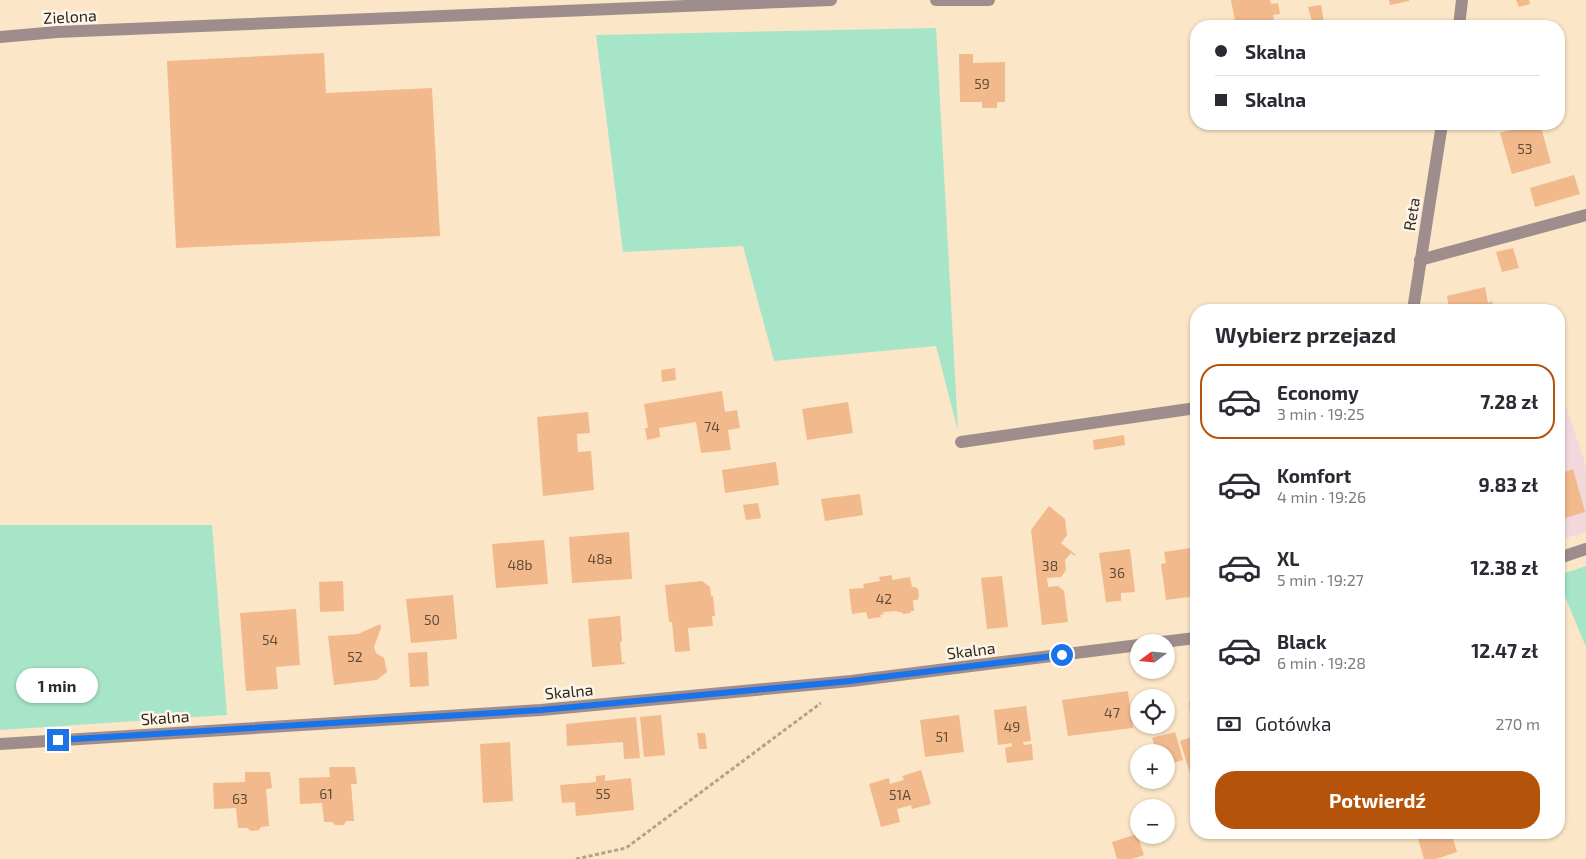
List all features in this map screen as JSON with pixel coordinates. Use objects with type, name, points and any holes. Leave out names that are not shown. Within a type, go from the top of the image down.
[{"type":"street","name":"Zielona","points":[[0,37],[106,30],[831,0]]},
{"type":"street","points":[[936,0],[989,0]]},
{"type":"street","points":[[1460,20],[1462,0]]},
{"type":"street","name":"Reta","points":[[1414,304],[1441,130]]},
{"type":"street","points":[[1420,260],[1586,215]]},
{"type":"street","points":[[961,442],[1190,409]]},
{"type":"street","points":[[1565,556],[1586,549]]},
{"type":"street","points":[[1175,640],[1190,639]]},
{"type":"street","name":"Skalna","points":[[0,744],[541,710],[850,681],[1130,646]]},
{"type":"path","points":[[576,859],[626,848],[850,681]]},
{"type":"shaded area","points":[[1565,403],[1586,466],[1586,532],[1565,538]]},
{"type":"green space","points":[[936,28],[958,431],[936,346],[774,361],[743,246],[623,252],[596,35]]},
{"type":"green space","points":[[0,525],[212,525],[227,715],[0,730]]},
{"type":"green space","points":[[1586,566],[1586,647],[1565,596],[1565,573]]},
{"type":"building","points":[[1231,0],[1270,0],[1271,4],[1278,3],[1280,14],[1273,15],[1274,20],[1235,20]]},
{"type":"building","points":[[1389,0],[1409,0],[1409,1],[1390,5]]},
{"type":"building","points":[[1516,0],[1529,0],[1530,4],[1519,7]]},
{"type":"building","points":[[1321,5],[1324,20],[1312,20],[1308,7]]},
{"type":"building","points":[[324,53],[326,93],[432,88],[440,236],[176,248],[167,61]]},
{"type":"building","points":[[959,54],[973,54],[973,63],[1005,62],[1005,102],[997,102],[997,108],[982,108],[982,102],[960,102]]},
{"type":"building","points":[[1510,130],[1542,130],[1551,163],[1512,174],[1500,133]]},
{"type":"building","points":[[1574,175],[1580,194],[1535,207],[1530,188]]},
{"type":"building","points":[[1513,248],[1519,268],[1502,272],[1496,252]]},
{"type":"building","points":[[1485,287],[1488,303],[1492,301],[1493,304],[1448,304],[1447,296]]},
{"type":"building","points":[[675,368],[676,380],[662,382],[661,370]]},
{"type":"building","points":[[722,391],[725,412],[737,410],[740,428],[728,430],[731,450],[701,453],[696,422],[659,428],[660,437],[647,440],[645,428],[648,428],[644,404]]},
{"type":"building","points":[[848,402],[853,433],[807,440],[802,409]]},
{"type":"building","points":[[588,412],[590,433],[577,434],[578,452],[591,451],[594,490],[543,496],[537,417]]},
{"type":"building","points":[[1124,435],[1125,445],[1094,450],[1093,440]]},
{"type":"building","points":[[776,462],[779,485],[725,493],[722,470]]},
{"type":"building","points":[[1573,469],[1585,512],[1565,518],[1565,472]]},
{"type":"building","points":[[860,494],[863,515],[825,521],[821,499]]},
{"type":"building","points":[[758,503],[761,518],[746,520],[743,505]]},
{"type":"building","points":[[1049,506],[1065,519],[1067,535],[1061,543],[1076,555],[1071,553],[1065,560],[1066,570],[1061,577],[1047,578],[1048,587],[1058,586],[1064,591],[1068,622],[1042,625],[1031,530]]},
{"type":"building","points":[[629,532],[632,579],[572,583],[569,537]]},
{"type":"building","points":[[544,540],[548,584],[496,588],[492,544]]},
{"type":"building","points":[[1190,548],[1190,597],[1166,600],[1161,564],[1166,563],[1164,552]]},
{"type":"building","points":[[1130,549],[1135,592],[1121,593],[1121,601],[1106,602],[1099,553]]},
{"type":"building","points":[[892,575],[892,580],[910,577],[912,587],[918,589],[919,597],[917,600],[913,600],[914,611],[903,614],[897,611],[883,612],[884,614],[880,615],[881,617],[868,619],[866,612],[852,614],[849,589],[864,588],[863,584],[880,581],[879,577]]},
{"type":"building","points":[[1002,576],[1008,627],[987,629],[981,578]]},
{"type":"building","points":[[343,581],[344,611],[320,612],[319,582]]},
{"type":"building","points":[[702,581],[710,587],[711,596],[713,596],[715,616],[712,616],[713,626],[688,628],[690,651],[675,652],[672,622],[669,622],[665,585]]},
{"type":"building","points":[[453,595],[457,639],[411,643],[406,599]]},
{"type":"building","points":[[296,609],[300,665],[276,667],[278,689],[246,691],[240,613]]},
{"type":"building","points":[[620,616],[622,663],[624,662],[625,664],[592,667],[588,619]]},
{"type":"building","points":[[380,624],[381,628],[374,647],[376,653],[384,658],[387,672],[377,680],[334,685],[328,636],[358,634]]},
{"type":"building","points":[[427,652],[429,686],[410,687],[408,653]]},
{"type":"building","points":[[1128,691],[1130,728],[1068,736],[1062,700]]},
{"type":"building","points":[[1026,706],[1031,741],[1023,742],[1024,745],[1032,744],[1033,760],[1007,763],[1005,748],[1012,746],[1012,743],[998,745],[994,710]]},
{"type":"building","points":[[661,715],[665,755],[644,757],[640,717]]},
{"type":"building","points":[[959,715],[964,752],[925,757],[920,720]]},
{"type":"building","points":[[636,717],[640,758],[624,759],[623,742],[567,746],[566,724]]},
{"type":"building","points":[[1175,732],[1183,760],[1175,762],[1175,744],[1154,744],[1152,738],[1175,734]]},
{"type":"building","points":[[697,733],[705,733],[707,749],[699,749]]},
{"type":"building","points":[[1190,737],[1190,773],[1180,741]]},
{"type":"building","points":[[510,742],[513,801],[483,803],[480,744]]},
{"type":"building","points":[[329,767],[355,767],[357,784],[351,784],[354,821],[346,821],[344,825],[324,822],[322,803],[300,804],[299,778],[330,777]]},
{"type":"building","points":[[921,770],[931,804],[912,809],[911,805],[897,809],[900,822],[881,827],[869,784],[889,778],[890,784],[904,780],[902,776]]},
{"type":"building","points":[[245,772],[270,772],[272,788],[266,789],[269,826],[261,827],[259,830],[251,831],[247,828],[238,828],[236,808],[214,809],[213,783],[245,782]]},
{"type":"building","points":[[605,775],[605,781],[631,778],[634,810],[576,816],[575,802],[562,803],[560,785],[596,782],[596,776]]},
{"type":"building","points":[[1130,836],[1130,844],[1140,844],[1144,855],[1132,859],[1117,859],[1112,842]]},
{"type":"building","points":[[1418,839],[1453,839],[1457,852],[1436,859],[1424,859]]},
{"type":"route","points":[[58,740],[541,710],[850,681],[1062,655]]}]
